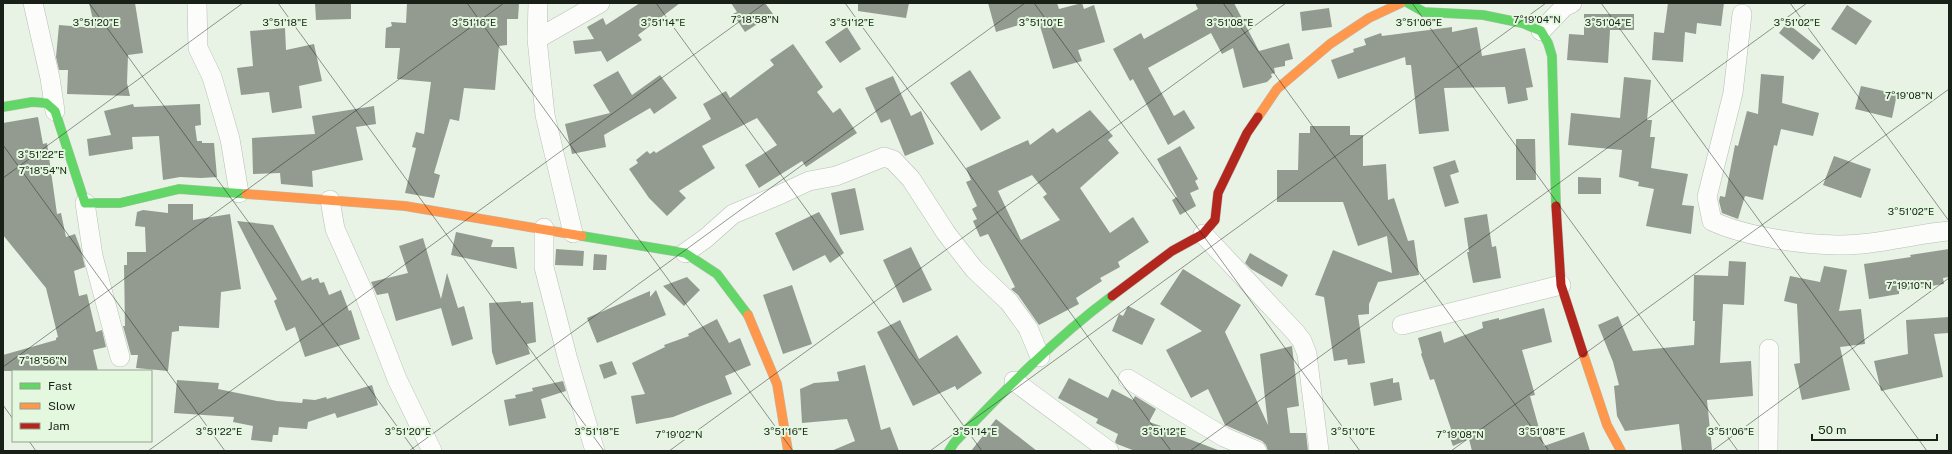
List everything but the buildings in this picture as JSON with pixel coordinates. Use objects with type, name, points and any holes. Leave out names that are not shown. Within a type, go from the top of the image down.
[{"type":"street","points":[[33,3],[50,78],[54,111],[85,203],[94,256],[120,357]]},
{"type":"street","points":[[196,3],[198,48],[212,77],[230,139],[238,193]]},
{"type":"street","points":[[538,3],[537,39],[545,115],[573,233]]},
{"type":"street","points":[[537,39],[600,3]]},
{"type":"street","points":[[949,451],[954,443],[1014,381],[1088,314],[1172,251],[1203,234],[1215,220],[1218,193],[1247,133],[1278,89],[1330,44],[1369,18],[1400,3]]},
{"type":"street","points":[[1408,3],[1424,12],[1483,15],[1522,23],[1541,31],[1548,43],[1552,56],[1556,218],[1561,285],[1607,425],[1621,451]]},
{"type":"street","points":[[1541,31],[1564,7],[1572,3]]},
{"type":"street","points":[[1742,14],[1733,93],[1707,197],[1712,221],[1729,229],[1795,241],[1838,245],[1949,231]]},
{"type":"street","points":[[3,107],[32,102],[46,103],[54,111]]},
{"type":"street","points":[[685,253],[706,238],[733,214],[780,195],[809,181],[836,176],[884,157],[893,160],[911,179],[946,233],[974,269],[1009,302],[1028,328],[1040,357]]},
{"type":"street","points":[[85,203],[120,203],[179,189],[405,206],[544,228],[685,253],[717,274],[747,312],[776,384],[788,451]]},
{"type":"street","points":[[330,200],[335,229],[365,296],[397,379],[432,451]]},
{"type":"street","points":[[544,228],[544,267],[568,360],[595,451]]},
{"type":"street","points":[[1203,234],[1302,341],[1307,354],[1319,451]]},
{"type":"street","points":[[1402,326],[1561,285]]},
{"type":"street","points":[[1768,349],[1768,451]]},
{"type":"street","points":[[1128,379],[1224,437],[1257,451]]},
{"type":"street","points":[[1014,381],[1109,451]]},
{"type":"traffic: fast","points":[[1408,3],[1424,12],[1483,15],[1522,23],[1541,31],[1548,43],[1552,56],[1556,206]]},
{"type":"traffic: fast","points":[[3,107],[32,102],[46,103],[55,111],[85,203],[120,203],[179,189],[246,194]]},
{"type":"traffic: fast","points":[[582,236],[685,253],[717,274],[748,315]]},
{"type":"traffic: fast","points":[[949,451],[954,443],[1030,366],[1070,330],[1112,296]]},
{"type":"traffic: slow","points":[[1258,117],[1277,89],[1330,44],[1369,18],[1401,3]]},
{"type":"traffic: slow","points":[[246,194],[405,206],[582,236]]},
{"type":"traffic: slow","points":[[748,315],[777,384],[788,451]]},
{"type":"traffic: slow","points":[[1583,353],[1607,425],[1621,451]]},
{"type":"traffic: jam","points":[[1112,296],[1172,251],[1203,234],[1215,220],[1218,193],[1247,133],[1258,117]]},
{"type":"traffic: jam","points":[[1556,206],[1561,285],[1583,353]]}]
